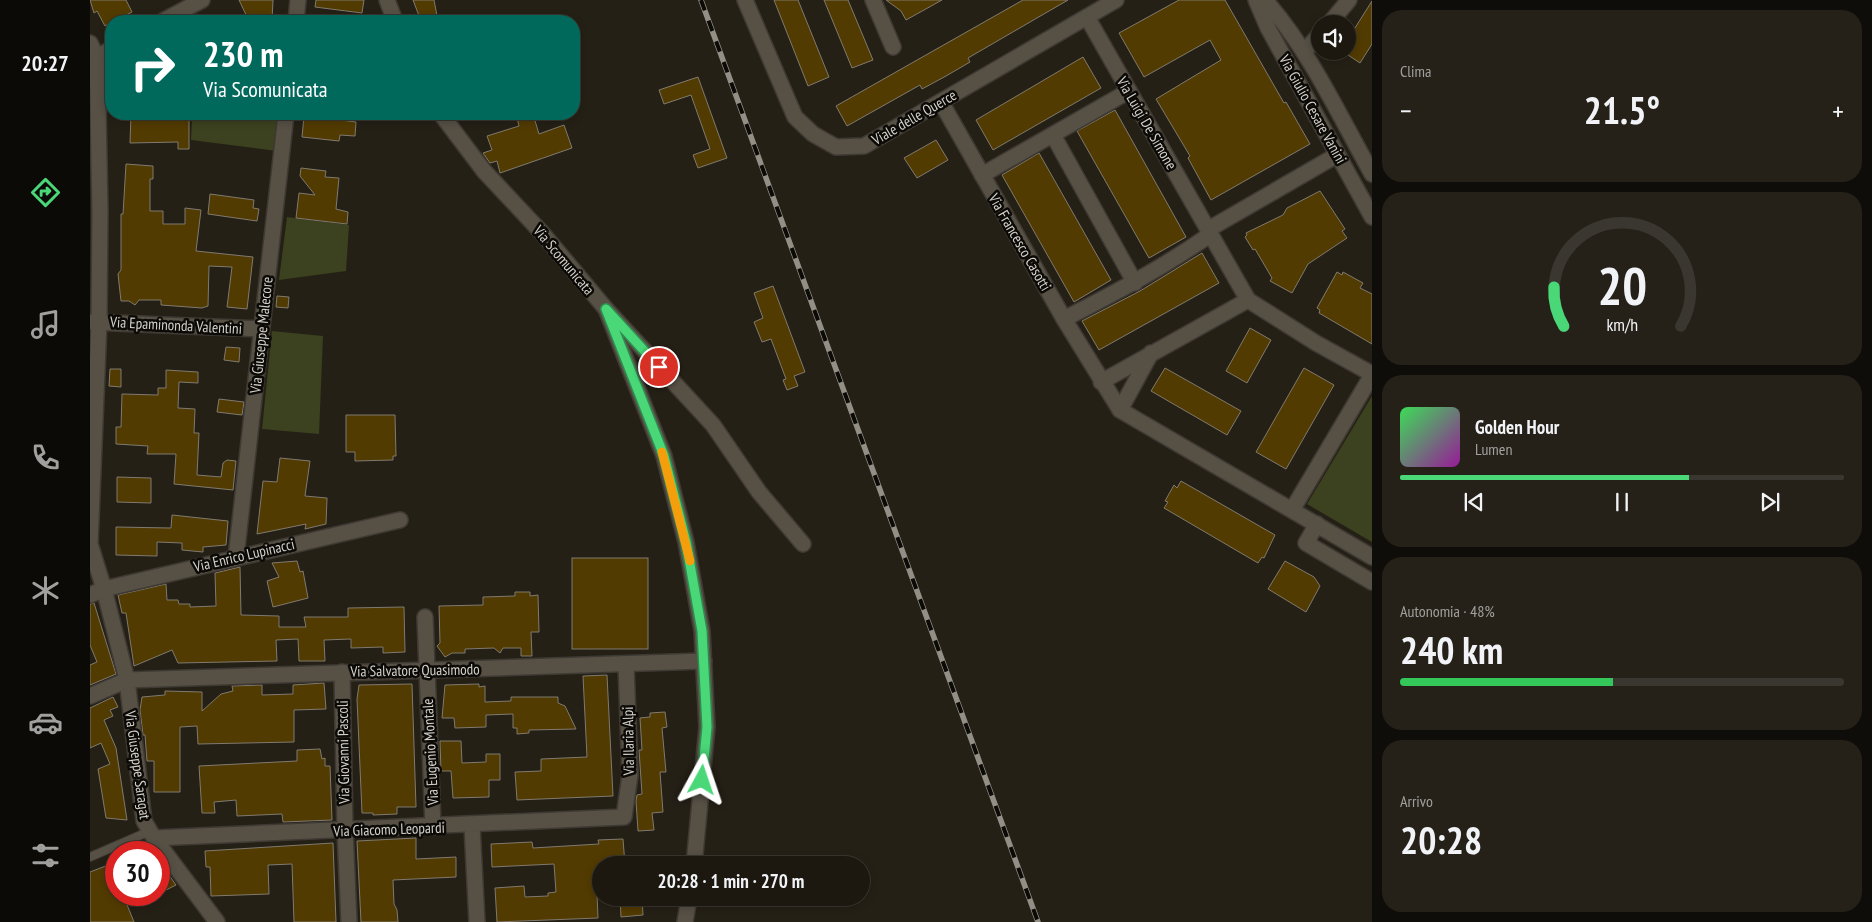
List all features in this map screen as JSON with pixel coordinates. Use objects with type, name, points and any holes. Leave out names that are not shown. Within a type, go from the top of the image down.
[{"type":"street","points":[[174,15],[202,0]]},
{"type":"street","points":[[297,15],[298,0]]},
{"type":"street","points":[[387,0],[393,15]]},
{"type":"street","name":"Viale delle Querce","points":[[745,0],[795,117],[813,134],[836,147],[864,146],[1116,0]]},
{"type":"street","points":[[873,0],[893,47]]},
{"type":"street","name":"Via Giulio Cesare Vanini","points":[[1256,0],[1268,28],[1372,218]]},
{"type":"street","points":[[1265,0],[1285,23],[1304,52],[1372,174]]},
{"type":"street","points":[[1336,15],[1349,0]]},
{"type":"street","name":"Via Luigi De Simone","points":[[1086,17],[1248,300],[1316,343],[1372,375]]},
{"type":"street","points":[[90,42],[97,57],[105,52]]},
{"type":"street","points":[[1304,52],[1311,44]]},
{"type":"street","name":"Via Giuseppe Saragat","points":[[97,57],[95,322],[90,544],[104,589],[127,680],[144,821],[217,922]]},
{"type":"street","points":[[982,175],[1129,91]]},
{"type":"street","name":"Via Francesco Casotti","points":[[941,102],[1064,319],[1101,382],[1120,410],[1372,557]]},
{"type":"street","name":"Via Giuseppe Malecore","points":[[236,557],[285,120]]},
{"type":"street","name":"Via Scomunicata","points":[[446,120],[484,171],[543,234],[606,309],[713,425],[759,492],[803,544]]},
{"type":"street","points":[[1053,135],[1135,283]]},
{"type":"street","points":[[1064,319],[1135,283],[1169,263],[1210,232],[1338,155]]},
{"type":"street","points":[[1101,382],[1248,300]]},
{"type":"street","points":[[606,309],[664,456],[686,542],[702,631],[707,727],[695,856]]},
{"type":"street","name":"Via Epaminonda Valentini","points":[[95,322],[261,329]]},
{"type":"street","points":[[1120,410],[1151,353]]},
{"type":"street","points":[[1292,510],[1372,375]]},
{"type":"street","name":"Via Enrico Lupinacci","points":[[90,595],[104,589],[236,557],[400,520]]},
{"type":"street","points":[[1317,524],[1306,542],[1372,582]]},
{"type":"street","name":"Via Eugenio Montale","points":[[425,617],[433,827]]},
{"type":"street","name":"Via Salvatore Quasimodo","points":[[127,680],[704,661]]},
{"type":"street","name":"Via Ilaria Alpi","points":[[624,817],[630,775],[626,664]]},
{"type":"street","name":"Via Giovanni Pascoli","points":[[342,672],[349,922]]},
{"type":"street","points":[[90,696],[127,680]]},
{"type":"street","name":"Via Giacomo Leopardi","points":[[152,834],[472,826],[624,817]]},
{"type":"street","points":[[472,826],[477,922]]},
{"type":"street","points":[[685,922],[688,906]]},
{"type":"lane","points":[[90,856],[152,834]]},
{"type":"green space","points":[[192,120],[280,120],[277,151],[191,140]]},
{"type":"green space","points":[[287,217],[349,225],[346,271],[279,280]]},
{"type":"green space","points":[[272,331],[323,336],[319,434],[262,429]]},
{"type":"green space","points":[[1372,396],[1372,542],[1307,504]]},
{"type":"building","points":[[90,0],[126,0],[132,12],[126,15],[105,15],[105,26],[97,11],[94,13]]},
{"type":"building","points":[[239,0],[273,0],[272,15],[246,15]]},
{"type":"building","points":[[316,0],[364,0],[362,13],[315,7]]},
{"type":"building","points":[[413,0],[434,0],[437,15],[419,15]]},
{"type":"building","points":[[774,0],[798,0],[829,77],[808,86]]},
{"type":"building","points":[[824,0],[848,0],[873,60],[852,68]]},
{"type":"building","points":[[886,0],[942,0],[906,20],[901,11]]},
{"type":"building","points":[[1023,0],[1068,0],[968,58],[970,62],[946,76],[922,89],[920,85],[847,126],[836,106]]},
{"type":"building","points":[[1179,0],[1225,0],[1284,103],[1286,102],[1310,144],[1211,200],[1188,158],[1190,156],[1156,99],[1221,60],[1210,40],[1144,77],[1119,33]]},
{"type":"building","points":[[1372,1],[1372,44],[1360,63],[1356,60],[1356,26]]},
{"type":"building","points":[[1083,57],[1101,88],[993,150],[976,120]]},
{"type":"building","points":[[698,77],[727,158],[698,168],[693,155],[710,149],[691,95],[664,104],[659,90]]},
{"type":"building","points":[[1115,110],[1186,237],[1149,258],[1077,131]]},
{"type":"building","points":[[131,120],[189,120],[189,149],[178,149],[178,142],[130,143]]},
{"type":"building","points":[[304,120],[356,122],[355,136],[340,135],[339,141],[302,137]]},
{"type":"building","points":[[518,120],[535,120],[539,134],[564,125],[572,148],[500,173],[497,161],[490,163],[483,153],[492,150],[487,136],[519,126]]},
{"type":"building","points":[[936,140],[948,160],[917,178],[904,158]]},
{"type":"building","points":[[1039,153],[1111,280],[1074,302],[1002,175]]},
{"type":"building","points":[[126,164],[153,166],[153,179],[150,179],[150,211],[163,211],[163,224],[185,224],[185,208],[201,210],[196,251],[253,257],[247,309],[227,307],[232,267],[209,266],[208,306],[202,308],[161,305],[161,300],[139,300],[135,305],[129,301],[121,301],[118,274],[121,270],[121,214],[123,214]]},
{"type":"building","points":[[301,168],[326,171],[325,177],[339,178],[336,209],[348,212],[347,224],[296,218],[299,193],[315,195],[300,176]]},
{"type":"building","points":[[1320,191],[1345,229],[1342,231],[1347,238],[1308,264],[1292,293],[1270,281],[1272,278],[1255,249],[1253,250],[1245,237],[1246,233],[1283,215],[1287,208]]},
{"type":"building","points":[[210,194],[254,200],[253,208],[259,209],[257,221],[208,214]]},
{"type":"building","points":[[1202,253],[1219,283],[1099,350],[1082,321],[1140,291]]},
{"type":"building","points":[[1337,272],[1342,275],[1343,272],[1363,283],[1360,288],[1372,294],[1372,344],[1319,313],[1320,310],[1317,308]]},
{"type":"building","points":[[773,286],[805,372],[794,376],[798,386],[787,390],[783,380],[786,379],[771,339],[762,342],[754,322],[763,318],[754,293]]},
{"type":"building","points":[[277,296],[289,297],[288,308],[276,307]]},
{"type":"building","points":[[1250,328],[1271,340],[1247,383],[1226,371]]},
{"type":"building","points":[[226,347],[240,348],[239,362],[224,360]]},
{"type":"building","points":[[1165,368],[1241,411],[1227,435],[1151,391]]},
{"type":"building","points":[[1304,368],[1334,385],[1286,469],[1256,452]]},
{"type":"building","points":[[110,369],[121,369],[121,387],[109,386]]},
{"type":"building","points":[[166,370],[198,372],[198,383],[179,382],[178,408],[195,409],[194,433],[199,433],[197,475],[221,477],[223,463],[227,460],[236,461],[233,490],[174,484],[176,454],[147,454],[148,446],[116,444],[116,427],[121,427],[122,394],[158,395],[158,388],[166,388]]},
{"type":"building","points":[[219,399],[244,402],[242,415],[217,412]]},
{"type":"building","points":[[346,415],[395,415],[396,456],[393,456],[393,460],[355,461],[355,452],[346,452]]},
{"type":"building","points":[[280,458],[310,461],[305,496],[327,498],[326,524],[305,529],[306,524],[257,534],[263,481],[277,482]]},
{"type":"building","points":[[117,477],[151,478],[151,503],[117,502]]},
{"type":"building","points":[[1181,481],[1275,535],[1264,558],[1262,557],[1258,563],[1164,508],[1168,502],[1165,501],[1174,485],[1177,488]]},
{"type":"building","points":[[172,515],[228,521],[226,545],[203,547],[203,552],[182,550],[182,543],[157,542],[157,556],[116,555],[116,527],[171,528]]},
{"type":"building","points":[[572,558],[648,558],[648,649],[572,649]]},
{"type":"building","points":[[297,561],[300,572],[303,571],[308,598],[273,607],[267,581],[279,577],[272,563]]},
{"type":"building","points":[[1285,561],[1314,577],[1320,586],[1306,612],[1268,589]]},
{"type":"building","points":[[240,567],[241,615],[279,616],[279,627],[306,627],[304,617],[348,617],[348,608],[404,607],[405,652],[383,653],[383,647],[351,648],[351,639],[324,640],[325,661],[299,661],[298,639],[276,640],[277,661],[178,663],[172,650],[134,666],[126,613],[122,613],[118,595],[166,584],[167,600],[178,600],[179,604],[190,604],[190,607],[216,606],[215,573]]},
{"type":"building","points":[[515,592],[530,592],[530,596],[538,595],[539,632],[531,632],[532,656],[521,656],[521,648],[503,648],[500,653],[494,648],[465,649],[465,653],[452,653],[445,657],[437,646],[440,643],[439,606],[483,605],[483,597],[515,596]]},
{"type":"building","points":[[94,603],[116,674],[90,685],[90,665],[97,662],[90,645],[90,604]]},
{"type":"building","points":[[607,675],[613,796],[517,800],[515,772],[541,771],[541,759],[587,757],[583,676]]},
{"type":"building","points":[[324,683],[326,709],[294,710],[294,742],[198,744],[197,726],[180,727],[180,792],[154,792],[154,761],[147,761],[145,735],[143,735],[140,710],[142,697],[165,695],[165,691],[202,692],[202,711],[221,694],[233,691],[232,686],[262,685],[262,695],[293,694],[293,685]]},
{"type":"building","points":[[412,684],[416,807],[397,807],[397,814],[373,815],[373,813],[362,813],[357,699],[359,685]]},
{"type":"building","points":[[479,684],[479,687],[485,686],[485,702],[511,701],[511,697],[558,697],[558,703],[565,706],[576,729],[529,730],[529,733],[517,734],[517,728],[513,728],[513,714],[486,715],[486,727],[455,728],[454,718],[442,718],[445,685]]},
{"type":"building","points":[[113,697],[118,707],[110,710],[113,716],[104,720],[116,748],[127,820],[106,818],[98,769],[110,764],[101,743],[90,748],[90,708]]},
{"type":"building","points":[[665,712],[667,727],[662,728],[666,772],[660,772],[663,812],[652,813],[654,830],[638,831],[636,801],[637,795],[642,794],[639,750],[642,750],[640,718],[650,717],[650,713]]},
{"type":"building","points":[[440,741],[461,741],[462,763],[486,762],[486,754],[500,754],[500,780],[489,780],[489,797],[453,798],[451,771],[441,771]]},
{"type":"building","points":[[320,749],[322,759],[325,758],[325,766],[330,766],[332,820],[283,822],[282,814],[237,816],[236,800],[214,802],[215,813],[202,813],[199,766],[297,761],[297,750]]},
{"type":"building","points":[[416,838],[416,859],[456,857],[456,877],[393,880],[394,904],[397,910],[398,922],[361,922],[357,841]]},
{"type":"building","points":[[623,839],[624,856],[592,856],[592,906],[598,906],[598,918],[497,922],[495,888],[524,886],[525,897],[548,896],[548,893],[556,892],[554,864],[492,867],[491,844],[532,842],[533,848],[599,844],[598,840]]},
{"type":"building","points":[[333,843],[336,922],[294,922],[292,864],[268,865],[269,894],[211,896],[210,867],[206,867],[205,851]]},
{"type":"building","points":[[105,866],[105,906],[127,906],[134,922],[90,922],[90,872]]},
{"type":"building","points":[[170,877],[176,885],[170,888]]},
{"type":"building","points":[[620,906],[642,906],[643,915],[621,917]]},
{"type":"railway","points":[[701,0],[1038,922]]},
{"type":"slow traffic","points":[[662,452],[690,561]]},
{"type":"route","points":[[659,367],[606,309],[664,456],[686,542],[702,631],[707,727],[702,780]]}]
